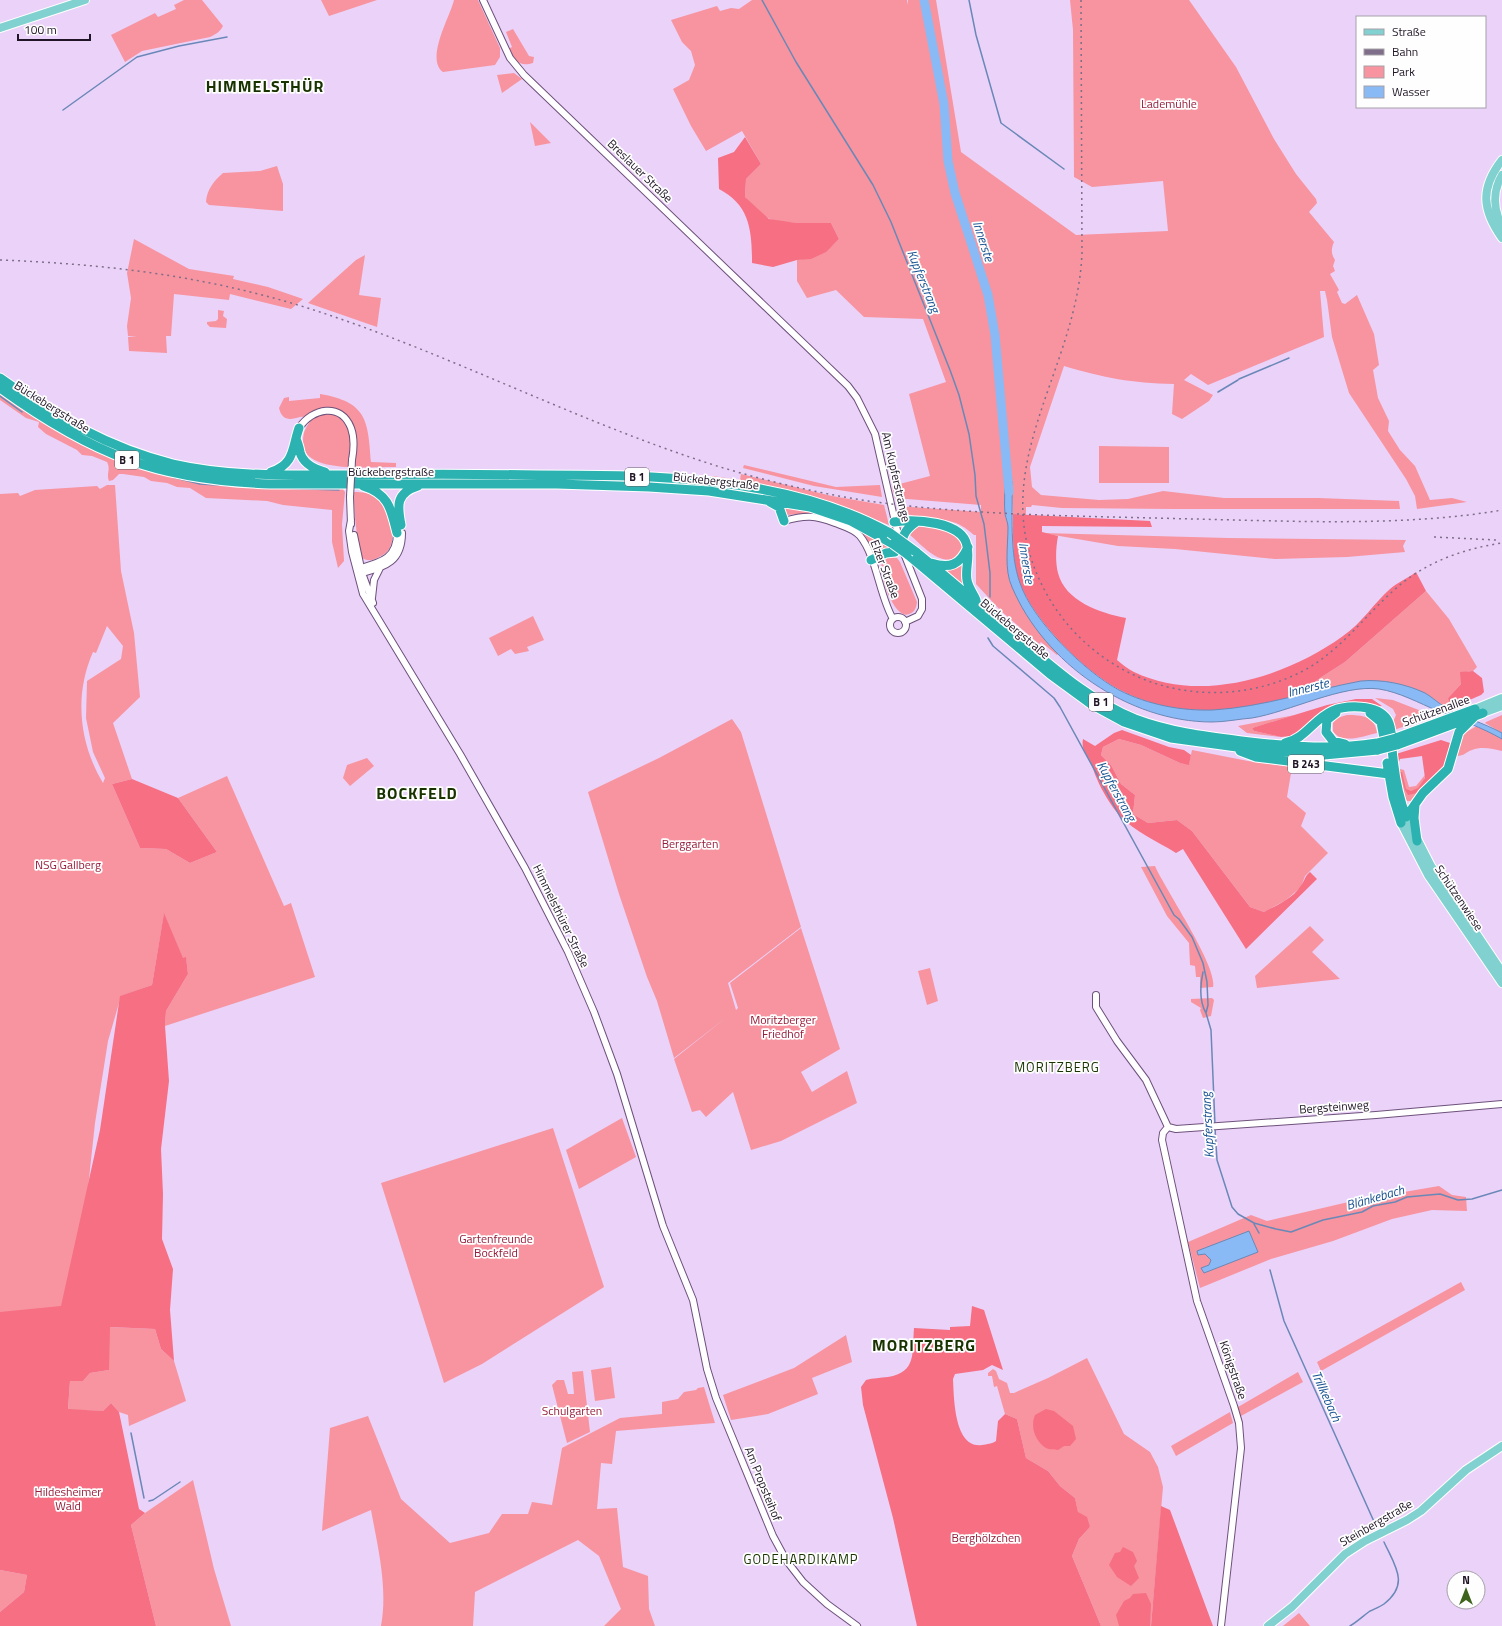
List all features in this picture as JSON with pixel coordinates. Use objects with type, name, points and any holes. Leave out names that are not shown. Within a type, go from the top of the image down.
[{"type":"highway","name":"Bückebergstraße","points":[[0,378],[64,420],[130,451],[200,470],[262,474],[603,476],[710,483],[764,491],[817,502],[857,516],[890,534],[911,553],[918,563],[1050,674],[1097,708],[1124,722],[1171,738],[1225,746],[1315,755],[1344,755],[1377,746]]},
{"type":"highway","name":"Bückebergstraße","points":[[0,388],[50,423],[80,440],[128,461],[198,478],[237,482],[650,487],[709,491],[762,498],[810,507],[851,521],[896,547],[928,562],[1078,687],[1111,708],[1126,715],[1172,731],[1203,737],[1278,745],[1336,748],[1377,746]]},
{"type":"highway","points":[[262,474],[278,469],[287,463],[299,428]]},
{"type":"highway","points":[[296,439],[302,456],[309,465],[316,469],[336,475]]},
{"type":"highway","points":[[355,484],[376,491],[384,499],[390,506],[400,533]]},
{"type":"highway","points":[[400,533],[398,509],[400,499],[408,490],[427,484]]},
{"type":"highway","points":[[762,498],[779,507],[784,521]]},
{"type":"highway","points":[[894,522],[907,520],[953,528],[964,536],[968,547],[969,558],[967,581],[979,604]]},
{"type":"highway","points":[[871,560],[896,547],[908,528],[916,522]]},
{"type":"highway","points":[[928,562],[942,566],[953,565],[961,560],[968,547]]},
{"type":"highway","name":"B 243","points":[[1278,745],[1299,739],[1318,720],[1334,710],[1355,708],[1380,712],[1389,723],[1397,786],[1404,820]]},
{"type":"highway","points":[[1354,747],[1336,743],[1329,738],[1326,727],[1330,717],[1340,712],[1355,710],[1367,712],[1377,717],[1382,726],[1389,774]]},
{"type":"highway","points":[[1404,820],[1423,793],[1449,766],[1459,732],[1477,713]]},
{"type":"highway","name":"Schützenallee","points":[[1396,742],[1439,723],[1477,713]]},
{"type":"highway","name":"Schützenallee","points":[[1377,746],[1448,727],[1477,713]]},
{"type":"highway","name":"B 243","points":[[1225,746],[1256,757],[1389,774],[1393,797],[1404,820]]},
{"type":"highway","points":[[1415,804],[1414,818],[1417,841]]},
{"type":"main road","points":[[0,28],[85,0]]},
{"type":"main road","points":[[1502,160],[1490,178],[1486,196],[1488,214],[1502,238]]},
{"type":"main road","points":[[1502,175],[1496,189],[1495,200],[1497,216],[1502,227]]},
{"type":"main road","name":"Schützenallee","points":[[1477,713],[1502,698]]},
{"type":"main road","name":"Schützenallee","points":[[1477,713],[1502,706]]},
{"type":"main road","name":"Schützenwiese","points":[[1404,820],[1431,866],[1502,972]]},
{"type":"main road","name":"Schützenwiese","points":[[1404,820],[1428,875],[1502,983]]},
{"type":"main road","name":"Steinbergstraße","points":[[1268,1626],[1292,1607],[1350,1550],[1421,1511],[1466,1470],[1502,1446]]},
{"type":"street","name":"Breslauer Straße","points":[[483,0],[510,58],[517,68],[748,290]]},
{"type":"street","name":"Am Kupferstrange","points":[[748,290],[770,308],[773,314],[841,379],[857,398],[875,434],[894,522],[896,547],[922,598],[923,606],[918,616],[905,622]]},
{"type":"street","name":"Himmelsthürer Straße","points":[[299,428],[308,417],[316,412],[328,411],[341,415],[352,430],[354,441],[350,497],[350,538],[359,583],[363,594],[379,617],[519,856],[568,952],[614,1064],[671,1248],[693,1300],[698,1321]]},
{"type":"street","name":"Elzer Straße","points":[[784,521],[808,516],[823,518],[843,526],[860,536],[871,560],[893,619],[890,627],[895,633],[901,633],[905,630],[905,622]]},
{"type":"street","name":"Himmelsthürer Straße","points":[[351,520],[362,571],[379,617]]},
{"type":"street","points":[[362,571],[380,568],[392,561],[400,552],[400,533]]},
{"type":"street","points":[[362,571],[389,557],[395,548],[400,533]]},
{"type":"street","points":[[372,599],[374,580],[380,568]]},
{"type":"street","points":[[893,619],[899,618],[905,622]]},
{"type":"street","points":[[1096,995],[1096,1007],[1107,1026],[1146,1080],[1168,1127]]},
{"type":"street","name":"Bergsteinweg","points":[[1168,1127],[1176,1129],[1212,1127],[1384,1115],[1502,1104]]},
{"type":"street","name":"Königstraße","points":[[1168,1127],[1162,1133],[1162,1140],[1197,1301],[1234,1406],[1241,1435],[1241,1448],[1221,1626]]},
{"type":"street","name":"Am Propsteihof","points":[[698,1321],[707,1369],[716,1398],[779,1548],[793,1570],[813,1592],[857,1626]]},
{"type":"green space","points":[[184,0],[202,0],[223,26],[221,30],[210,37],[142,51],[125,62],[111,35],[155,13],[158,17],[176,9],[174,5]]},
{"type":"green space","points":[[321,0],[377,0],[329,16]]},
{"type":"green space","points":[[454,0],[478,0],[500,48],[500,57],[495,65],[443,72],[438,66],[437,58],[440,38]]},
{"type":"green space","name":"Lademühle","points":[[752,0],[907,0],[908,5],[908,0],[936,0],[961,152],[1076,235],[1168,231],[1163,181],[1092,187],[1074,177],[1073,30],[1070,0],[1189,0],[1236,67],[1274,139],[1296,174],[1316,199],[1317,203],[1309,212],[1334,242],[1332,251],[1335,260],[1333,266],[1335,271],[1330,274],[1339,290],[1337,292],[1342,303],[1345,304],[1357,295],[1374,334],[1379,365],[1373,370],[1378,398],[1389,421],[1388,431],[1400,450],[1415,466],[1430,500],[1452,498],[1467,502],[1417,509],[1415,496],[1406,479],[1349,393],[1332,337],[1325,291],[1320,291],[1324,337],[1208,385],[1191,374],[1184,380],[1213,395],[1209,401],[1182,419],[1172,414],[1174,384],[1118,379],[1092,374],[1064,366],[1030,467],[1032,487],[1041,495],[1099,500],[1128,499],[1163,491],[1224,498],[1318,498],[1399,501],[1400,509],[1062,508],[1032,505],[1031,507],[1026,507],[1026,515],[1013,514],[1012,481],[1003,466],[1005,481],[1005,514],[1008,524],[1008,565],[1022,606],[1058,654],[1057,655],[1041,642],[1039,644],[1001,611],[976,584],[976,535],[956,523],[921,518],[907,514],[901,511],[897,506],[981,512],[981,505],[895,498],[892,486],[930,476],[909,394],[946,382],[923,319],[864,317],[836,290],[807,298],[797,281],[797,260],[810,258],[820,254],[839,239],[831,223],[780,222],[768,218],[758,211],[745,197],[746,179],[761,164],[742,131],[706,151],[691,126],[673,89],[689,80],[695,65],[691,51],[682,42],[671,20],[717,6],[720,11],[731,8],[739,9]]},
{"type":"green space","points":[[513,29],[529,56],[534,57],[533,63],[525,64],[518,62],[508,49],[512,47],[506,32]]},
{"type":"green space","points":[[514,73],[522,79],[502,93],[497,75]]},
{"type":"green space","points":[[530,122],[551,143],[535,146]]},
{"type":"green space","points":[[745,137],[761,164],[746,179],[745,197],[769,219],[796,223],[831,223],[839,239],[826,252],[811,259],[797,260],[773,267],[752,263],[750,230],[743,211],[729,195],[719,189],[718,158],[734,152]]},
{"type":"green space","points":[[277,166],[283,184],[283,211],[209,205],[206,202],[208,193],[212,186],[223,173],[260,171]]},
{"type":"green space","points":[[134,239],[189,269],[234,276],[233,279],[268,287],[303,299],[291,309],[230,294],[229,300],[174,294],[171,336],[166,336],[167,353],[129,351],[128,337],[137,337],[128,336],[127,326],[131,298],[127,273]]},
{"type":"green space","points":[[365,255],[359,295],[381,298],[377,327],[308,303],[356,260]]},
{"type":"green space","points":[[218,310],[224,311],[223,316],[227,319],[226,328],[210,327],[207,324],[207,322],[216,321],[218,319]]},
{"type":"green space","points":[[0,391],[49,426],[149,469],[342,488],[345,492],[342,524],[344,561],[338,568],[332,542],[332,510],[283,505],[267,501],[206,498],[190,488],[177,487],[167,483],[151,481],[144,477],[123,474],[119,474],[113,480],[109,481],[109,467],[107,462],[92,456],[82,455],[77,450],[46,434],[38,427],[39,422],[26,418],[0,400]]},
{"type":"green space","points":[[320,394],[336,397],[356,408],[362,415],[366,424],[371,462],[396,463],[396,467],[357,467],[326,464],[314,460],[306,453],[303,442],[304,435],[307,426],[314,418],[301,417],[290,419],[282,415],[279,408],[284,398],[289,397],[289,401],[320,398]]},
{"type":"green space","points":[[1099,446],[1169,447],[1169,483],[1099,483]]},
{"type":"green space","points":[[744,465],[836,487],[880,485],[882,497],[814,486],[743,468]]},
{"type":"green space","points":[[741,474],[832,496],[884,505],[889,525],[831,502],[811,497],[712,480],[712,476],[740,480]]},
{"type":"green space","name":"NSG Gallberg","points":[[107,485],[115,485],[121,571],[134,633],[140,697],[113,723],[132,779],[112,784],[140,848],[166,849],[190,863],[217,852],[178,798],[227,776],[284,906],[291,903],[315,977],[165,1026],[166,1011],[188,974],[186,958],[183,959],[164,914],[152,985],[121,996],[108,1041],[95,1123],[87,1197],[64,1313],[0,1328],[0,494],[18,493],[20,496],[35,490],[97,486],[100,489]],"holes":[[[107,626],[123,646],[121,659],[87,681],[86,718],[93,752],[105,778],[103,783],[95,768],[84,735],[81,702],[83,685],[93,652],[96,653]]]},
{"type":"green space","points":[[354,492],[376,496],[384,507],[388,516],[392,534],[390,548],[383,555],[373,560],[362,558],[358,542],[354,508]]},
{"type":"green space","points":[[781,505],[831,515],[893,547],[874,553],[865,536],[850,526],[813,513],[786,515]]},
{"type":"green space","points":[[1013,514],[1150,521],[1152,527],[1042,526],[1042,532],[1058,536],[1056,554],[1057,568],[1062,583],[1068,591],[1085,604],[1095,609],[1126,618],[1117,660],[1134,672],[1160,681],[1187,686],[1215,685],[1242,681],[1269,674],[1320,651],[1343,636],[1362,619],[1390,589],[1416,572],[1426,591],[1345,662],[1312,684],[1309,694],[1234,709],[1204,711],[1171,708],[1136,697],[1106,682],[1076,658],[1048,628],[1036,613],[1017,575],[1014,549]]},
{"type":"green space","points":[[918,525],[939,528],[959,537],[962,546],[960,556],[946,560],[932,554],[908,533]]},
{"type":"green space","points":[[1042,533],[1228,538],[1406,540],[1403,546],[1405,552],[1347,557],[1275,559],[1175,549],[1118,546]]},
{"type":"green space","points":[[965,557],[969,591],[943,569]]},
{"type":"green space","points":[[887,558],[897,558],[900,562],[917,602],[915,610],[909,614],[903,614],[893,603],[888,594],[882,576],[882,563]]},
{"type":"green space","points":[[1426,591],[1449,619],[1477,667],[1473,671],[1468,671],[1461,679],[1461,684],[1448,698],[1453,702],[1457,702],[1458,705],[1445,707],[1429,696],[1412,688],[1396,683],[1379,681],[1345,684],[1309,694],[1312,684],[1345,662]]},
{"type":"green space","points":[[533,616],[544,640],[527,647],[529,651],[515,654],[511,649],[498,656],[489,638]]},
{"type":"green space","points":[[1473,671],[1482,678],[1484,692],[1481,695],[1458,705],[1457,702],[1449,701],[1448,698],[1461,684],[1460,672]]},
{"type":"green space","points":[[1375,698],[1393,700],[1434,716],[1394,730],[1393,722],[1396,715],[1393,709]]},
{"type":"green space","points":[[1356,699],[1372,699],[1382,706],[1354,705],[1291,736],[1281,737],[1254,731],[1252,728],[1327,705]]},
{"type":"green space","points":[[1295,715],[1252,728],[1254,731],[1281,737],[1247,733],[1238,726]]},
{"type":"green space","points":[[1347,715],[1363,716],[1371,720],[1376,727],[1377,733],[1347,739],[1341,738],[1333,731],[1333,723],[1337,718]]},
{"type":"green space","points":[[1502,715],[1502,733],[1485,723],[1486,722]]},
{"type":"green space","name":"Berggarten","points":[[732,719],[741,732],[801,927],[728,983],[736,1010],[738,1008],[730,983],[801,928],[840,1049],[801,1072],[812,1092],[847,1071],[857,1103],[781,1141],[751,1150],[733,1092],[706,1117],[700,1110],[692,1112],[674,1059],[727,1017],[674,1058],[657,1001],[647,977],[619,894],[588,792],[659,758]]},
{"type":"green space","points":[[1475,727],[1480,727],[1502,739],[1502,751],[1480,748],[1457,756],[1463,734]]},
{"type":"green space","points":[[1122,730],[1169,747],[1184,750],[1191,755],[1189,765],[1180,763],[1141,745],[1119,739],[1103,747],[1101,755],[1111,765],[1121,784],[1135,795],[1133,814],[1148,823],[1177,820],[1192,831],[1250,907],[1264,912],[1293,895],[1302,885],[1310,872],[1317,879],[1246,949],[1183,849],[1176,853],[1132,827],[1120,816],[1104,793],[1084,751],[1083,739],[1095,746],[1114,733]]},
{"type":"green space","points":[[1119,739],[1141,745],[1180,763],[1189,764],[1192,750],[1248,761],[1292,767],[1287,797],[1306,813],[1301,826],[1328,853],[1305,876],[1301,887],[1286,900],[1264,912],[1250,907],[1192,831],[1177,820],[1148,823],[1133,814],[1135,795],[1121,784],[1111,765],[1101,755],[1103,747]]},
{"type":"green space","points":[[1441,740],[1450,743],[1445,766],[1417,793],[1408,795],[1400,772],[1402,772],[1406,789],[1411,791],[1418,788],[1425,778],[1422,756],[1400,759],[1398,764],[1396,754]]},
{"type":"green space","points":[[367,758],[374,766],[350,786],[343,778],[347,765]]},
{"type":"green space","points":[[1398,770],[1404,770],[1409,787],[1416,786],[1425,775],[1424,785],[1411,801],[1407,801],[1406,799]]},
{"type":"green space","points":[[132,779],[178,798],[217,852],[190,863],[166,849],[140,848],[112,784]]},
{"type":"green space","points":[[1155,866],[1199,946],[1212,977],[1213,987],[1200,988],[1200,977],[1196,977],[1195,966],[1190,965],[1189,943],[1167,916],[1141,867]]},
{"type":"green space","name":"Hildesheimer Wald","points":[[164,913],[183,958],[186,957],[188,974],[166,1011],[165,1026],[169,1081],[161,1149],[163,1194],[162,1239],[173,1269],[170,1310],[174,1361],[161,1349],[155,1329],[110,1327],[109,1370],[90,1373],[83,1381],[70,1381],[68,1409],[103,1411],[111,1403],[119,1412],[139,1509],[145,1513],[131,1525],[156,1626],[0,1626],[0,1612],[24,1592],[27,1575],[0,1570],[0,1312],[61,1306],[100,1130],[120,996],[152,985]]},
{"type":"green space","points":[[1310,926],[1324,940],[1312,952],[1340,979],[1257,988],[1255,976]]},
{"type":"green space","points":[[930,968],[938,1001],[927,1005],[918,971]]},
{"type":"green space","points":[[1212,998],[1214,1000],[1211,1016],[1203,1018],[1200,1010],[1201,1008],[1191,1002],[1191,999]]},
{"type":"green space","points":[[622,1118],[636,1157],[579,1189],[566,1150]]},
{"type":"green space","name":"Gartenfreunde Bockfeld","points":[[553,1128],[604,1287],[482,1364],[444,1383],[381,1183]]},
{"type":"green space","points":[[1439,1186],[1452,1195],[1466,1197],[1467,1211],[1432,1210],[1392,1219],[1333,1241],[1271,1259],[1200,1288],[1188,1242],[1251,1215],[1267,1221],[1357,1200]]},
{"type":"green space","points":[[1461,1282],[1465,1290],[1321,1371],[1317,1362]]},
{"type":"green space","name":"Berghölzchen","points":[[972,1306],[984,1310],[1003,1370],[992,1365],[983,1370],[955,1374],[953,1379],[955,1409],[961,1431],[966,1439],[973,1444],[989,1444],[996,1441],[998,1421],[1005,1414],[1017,1419],[1026,1458],[1048,1471],[1060,1486],[1075,1498],[1078,1512],[1087,1517],[1090,1527],[1079,1539],[1072,1556],[1101,1626],[917,1626],[893,1518],[863,1405],[861,1387],[866,1380],[888,1377],[904,1371],[911,1360],[913,1353],[914,1328],[950,1330],[950,1327],[970,1326]]},
{"type":"green space","points":[[109,1327],[155,1329],[161,1349],[174,1361],[186,1401],[129,1426],[128,1415],[119,1412],[111,1403],[103,1411],[68,1410],[70,1381],[83,1381],[90,1373],[109,1370]]},
{"type":"green space","points":[[846,1335],[852,1362],[812,1378],[818,1394],[768,1414],[731,1420],[723,1395],[794,1368]]},
{"type":"green space","points":[[1087,1358],[1124,1434],[1150,1452],[1158,1467],[1163,1487],[1151,1626],[1101,1626],[1072,1556],[1079,1539],[1090,1527],[1078,1513],[1075,1498],[1060,1486],[1048,1471],[1026,1458],[1017,1419],[1005,1414],[997,1386],[994,1387],[992,1376],[988,1376],[988,1373],[993,1369],[996,1371],[999,1379],[1007,1383],[1010,1393],[1014,1393]]},
{"type":"green space","points":[[611,1367],[615,1398],[595,1401],[591,1370]]},
{"type":"green space","name":"Schulgarten","points":[[583,1371],[590,1432],[567,1443],[552,1385],[557,1380],[564,1380],[568,1394],[574,1394],[572,1372]]},
{"type":"green space","points":[[1298,1372],[1303,1382],[1241,1416],[1238,1407]]},
{"type":"green space","points":[[704,1387],[715,1423],[616,1431],[612,1464],[601,1463],[597,1509],[617,1508],[623,1567],[648,1576],[649,1609],[655,1626],[604,1626],[621,1609],[599,1556],[578,1540],[475,1592],[473,1626],[381,1626],[383,1612],[383,1583],[371,1510],[322,1531],[330,1428],[368,1416],[401,1499],[450,1543],[489,1533],[502,1514],[528,1514],[532,1502],[552,1505],[562,1448],[620,1418],[662,1414],[662,1402],[678,1399],[684,1392]]},
{"type":"green space","points":[[1046,1409],[1054,1411],[1073,1426],[1076,1439],[1070,1446],[1064,1446],[1058,1450],[1049,1449],[1042,1445],[1036,1438],[1033,1429],[1035,1415]]},
{"type":"green space","points":[[1230,1412],[1233,1423],[1176,1456],[1171,1446]]},
{"type":"green space","points":[[193,1480],[214,1569],[231,1626],[156,1626],[131,1525],[145,1513]]},
{"type":"green space","points":[[1161,1506],[1170,1510],[1213,1626],[1151,1626]]},
{"type":"green space","points":[[1123,1547],[1133,1552],[1137,1561],[1134,1566],[1139,1578],[1131,1586],[1117,1577],[1109,1565],[1115,1553],[1120,1552]]},
{"type":"green space","points":[[0,1570],[27,1575],[24,1592],[0,1612]]},
{"type":"green space","points":[[1146,1593],[1151,1604],[1150,1626],[1119,1626],[1116,1615],[1124,1601],[1130,1598],[1133,1594]]},
{"type":"green space","points":[[1299,1613],[1310,1626],[1283,1626]]},
{"type":"water","points":[[1005,481],[1012,481],[1012,532],[1014,559],[1020,583],[1026,597],[1036,613],[1061,644],[1091,671],[1105,682],[1119,690],[1142,700],[1165,706],[1213,710],[1269,702],[1361,681],[1385,682],[1410,687],[1425,693],[1452,711],[1502,733],[1502,739],[1478,727],[1409,698],[1379,689],[1365,689],[1333,694],[1267,715],[1217,722],[1181,719],[1150,712],[1121,699],[1093,683],[1067,663],[1045,640],[1026,615],[1012,587],[1008,573],[1008,524],[1005,514]]},
{"type":"water","points":[[1249,1231],[1258,1252],[1204,1273],[1201,1268],[1209,1265],[1211,1260],[1205,1254],[1198,1255],[1197,1251]]},
{"type":"waterway","name":"Kupferstrang","points":[[762,0],[796,62],[873,185],[891,222],[950,370],[959,395],[969,434],[975,475],[976,496],[984,524],[990,573],[990,597]]},
{"type":"waterway","name":"Innerste","points":[[924,0],[944,104],[948,161],[955,193],[988,295],[995,335],[1009,492]]},
{"type":"waterway","points":[[969,0],[976,35],[1001,123],[1064,169]]},
{"type":"waterway","points":[[63,110],[137,57],[179,46],[227,37]]},
{"type":"waterway","points":[[1239,379],[1289,358]]},
{"type":"waterway","points":[[1218,392],[1238,380]]},
{"type":"waterway","points":[[0,396],[22,412]]},
{"type":"waterway","points":[[119,462],[153,472]]},
{"type":"waterway","points":[[172,477],[200,484],[267,488]]},
{"type":"waterway","points":[[279,488],[339,490]]},
{"type":"waterway","name":"Kupferstrang","points":[[988,638],[993,646],[1054,698],[1174,915],[1179,919],[1192,937],[1203,963],[1207,982],[1208,1005],[1206,1013],[1211,1030],[1215,1125]]},
{"type":"waterway","name":"Kupferstrang","points":[[1203,972],[1201,993],[1202,1004],[1206,1013]]},
{"type":"waterway","name":"Blänkebach","points":[[1215,1128],[1217,1160],[1232,1207],[1238,1214],[1254,1223],[1276,1229],[1291,1232],[1323,1220],[1362,1212],[1373,1206],[1395,1202],[1407,1197],[1440,1194],[1458,1200],[1472,1199],[1502,1190]]},
{"type":"waterway","name":"Trillkebach","points":[[1254,1224],[1259,1233]]},
{"type":"waterway","name":"Trillkebach","points":[[1270,1270],[1284,1321],[1376,1526]]},
{"type":"waterway","points":[[131,1433],[144,1498]]},
{"type":"waterway","points":[[149,1501],[153,1500],[180,1482]]},
{"type":"waterway","name":"Trillkebach","points":[[1350,1626],[1370,1611],[1384,1604],[1392,1597],[1397,1589],[1398,1574],[1384,1542]]},
{"type":"railway","points":[[1081,0],[1082,252],[1076,297],[1065,341],[1037,425],[1026,466],[1023,509],[1029,553],[1049,598],[1065,622],[1086,643],[1109,661],[1134,675],[1154,683],[1175,689],[1197,692],[1241,691],[1262,687],[1283,680],[1316,663],[1351,634],[1393,591],[1405,581],[1430,565],[1458,553],[1502,543]]},
{"type":"railway","points":[[0,260],[76,264],[150,273],[224,286],[298,305],[404,342],[559,407],[664,448],[717,466],[773,482],[868,501],[949,510],[1030,514],[1308,522],[1427,519],[1502,510]]},
{"type":"railway","points":[[1434,537],[1496,540]]},
{"type":"district","name":"HIMMELSTHÜR","points":[[265,86]]},
{"type":"district","name":"BOCKFELD","points":[[417,793]]},
{"type":"district","name":"MORITZBERG","points":[[1057,1067]]},
{"type":"district","name":"MORITZBERG","points":[[924,1345]]},
{"type":"district","name":"GODEHARDIKAMP","points":[[801,1559]]},
{"type":"park label","name":"Moritzberger Friedhof","points":[[783,1027]]}]
